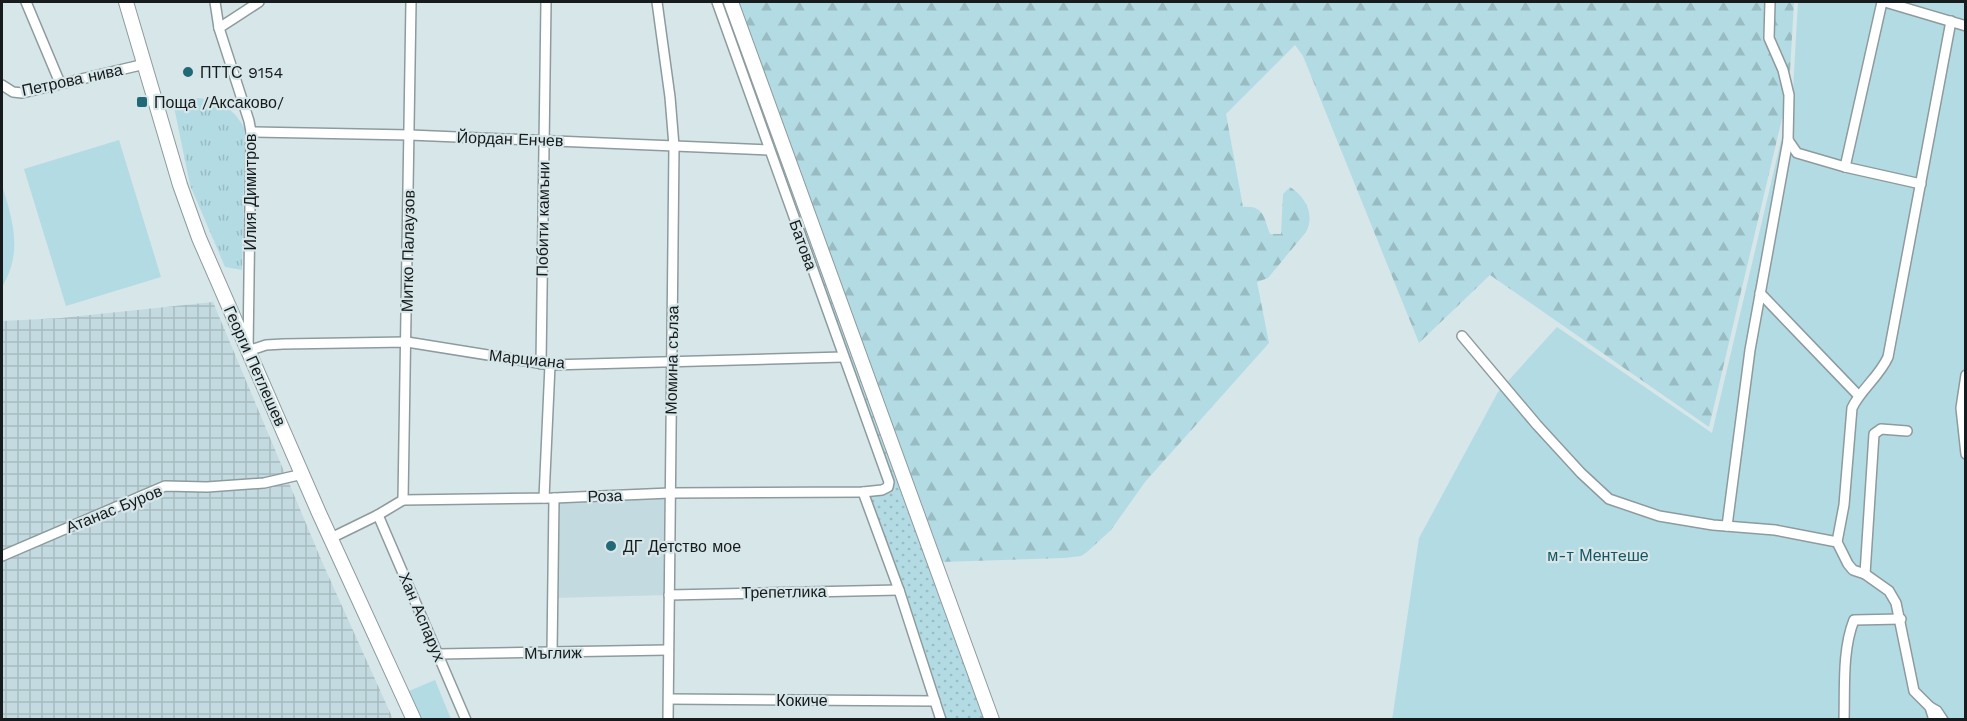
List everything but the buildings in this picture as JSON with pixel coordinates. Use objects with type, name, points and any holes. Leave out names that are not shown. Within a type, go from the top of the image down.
[{"type":"main road","name":"Георги Петлешев","points":[[126,2],[180,185],[199,238],[414,720]]},
{"type":"main road","points":[[731,2],[992,720]]},
{"type":"street","points":[[26,2],[60,83]]},
{"type":"street","name":"Илия Димитров","points":[[216,2],[219,28],[251,132],[248,351]]},
{"type":"street","points":[[219,28],[259,2]]},
{"type":"street","name":"Митко Палаузов","points":[[403,500],[411,2]]},
{"type":"street","name":"Побити камъни","points":[[546,2],[546,365],[552,653]]},
{"type":"street","name":"Момина сълза","points":[[657,2],[674,146],[668,720]]},
{"type":"street","name":"Батова","points":[[717,2],[889,482],[888,487]]},
{"type":"street","points":[[1727,526],[1750,350],[1788,140],[1789,95],[1784,70],[1769,38],[1770,2]]},
{"type":"street","points":[[1845,167],[1883,2],[1965,26]]},
{"type":"street","points":[[1943,720],[1937,711],[1914,691],[1901,619],[1889,591],[1865,574],[1853,570],[1837,542],[1844,505],[1852,408],[1858,395],[1881,373],[1888,357],[1951,21]]},
{"type":"street","name":"Петрова нива","points":[[2,85],[14,92],[22,93],[145,64]]},
{"type":"street","name":"Йордан Енчев","points":[[251,132],[410,135],[769,150]]},
{"type":"street","points":[[1788,140],[1797,153],[1845,167],[1921,184]]},
{"type":"street","points":[[1760,293],[1858,395]]},
{"type":"street","points":[[1462,336],[1537,425],[1581,473],[1609,499],[1659,516],[1775,530],[1837,542]]},
{"type":"street","name":"Марциана","points":[[248,351],[266,345],[283,344],[407,342],[546,365],[843,357]]},
{"type":"street","points":[[1965,375],[1961,408],[1965,454]]},
{"type":"street","points":[[1865,574],[1874,434],[1881,429],[1907,431]]},
{"type":"street","name":"Атанас Буров","points":[[2,556],[165,486],[264,483],[303,474]]},
{"type":"street","name":"Роза","points":[[403,500],[864,492],[888,487]]},
{"type":"street","points":[[864,492],[942,720]]},
{"type":"street","points":[[332,538],[403,500]]},
{"type":"street","name":"Хан Аспарух","points":[[378,515],[466,720]]},
{"type":"street","name":"Трепетлика","points":[[669,595],[899,590]]},
{"type":"street","points":[[1844,720],[1848,646],[1854,620],[1901,619]]},
{"type":"street","name":"Мъглиж","points":[[438,654],[668,650]]},
{"type":"street","name":"Кокиче","points":[[669,699],[935,701]]},
{"type":"street","points":[[1930,707],[1934,720]]},
{"type":"shaded area","points":[[213,302],[323,564],[393,719],[2,720],[2,321],[61,318]]},
{"type":"shaded area","name":"ДГ Детство мое","points":[[670,493],[669,595],[552,598],[554,498]]},
{"type":"green space","points":[[717,2],[728,2],[972,680],[984,719],[941,719],[863,492],[888,487]]},
{"type":"green space","points":[[738,2],[1794,2],[1789,89],[1709,427],[1490,275],[1419,343],[1303,56],[1295,45],[1226,114],[1243,207],[1259,210],[1270,234],[1281,234],[1283,194],[1290,187],[1301,196],[1309,213],[1309,226],[1306,232],[1268,278],[1257,282],[1269,343],[1145,482],[1111,530],[1081,556],[940,562]]},
{"type":"green space","name":"м-т Ментeше","points":[[1798,2],[1965,2],[1965,719],[1392,720],[1419,538],[1498,392],[1557,327],[1712,433],[1793,90]]},
{"type":"green space","points":[[199,98],[226,107],[245,129],[242,270],[225,267],[190,185],[173,102]]},
{"type":"green space","points":[[119,140],[161,277],[66,306],[24,169]]},
{"type":"green space","points":[[2,185],[10,211],[14,249],[8,274],[2,287]]},
{"type":"green space","points":[[435,680],[451,719],[421,719],[409,691]]},
{"type":"place","name":"ПТТС 9154","points":[[188,72]]},
{"type":"place","name":"Поща /Аксаково/","points":[[142,102]]},
{"type":"place","name":"ДГ Детство мое","points":[[611,546]]}]
